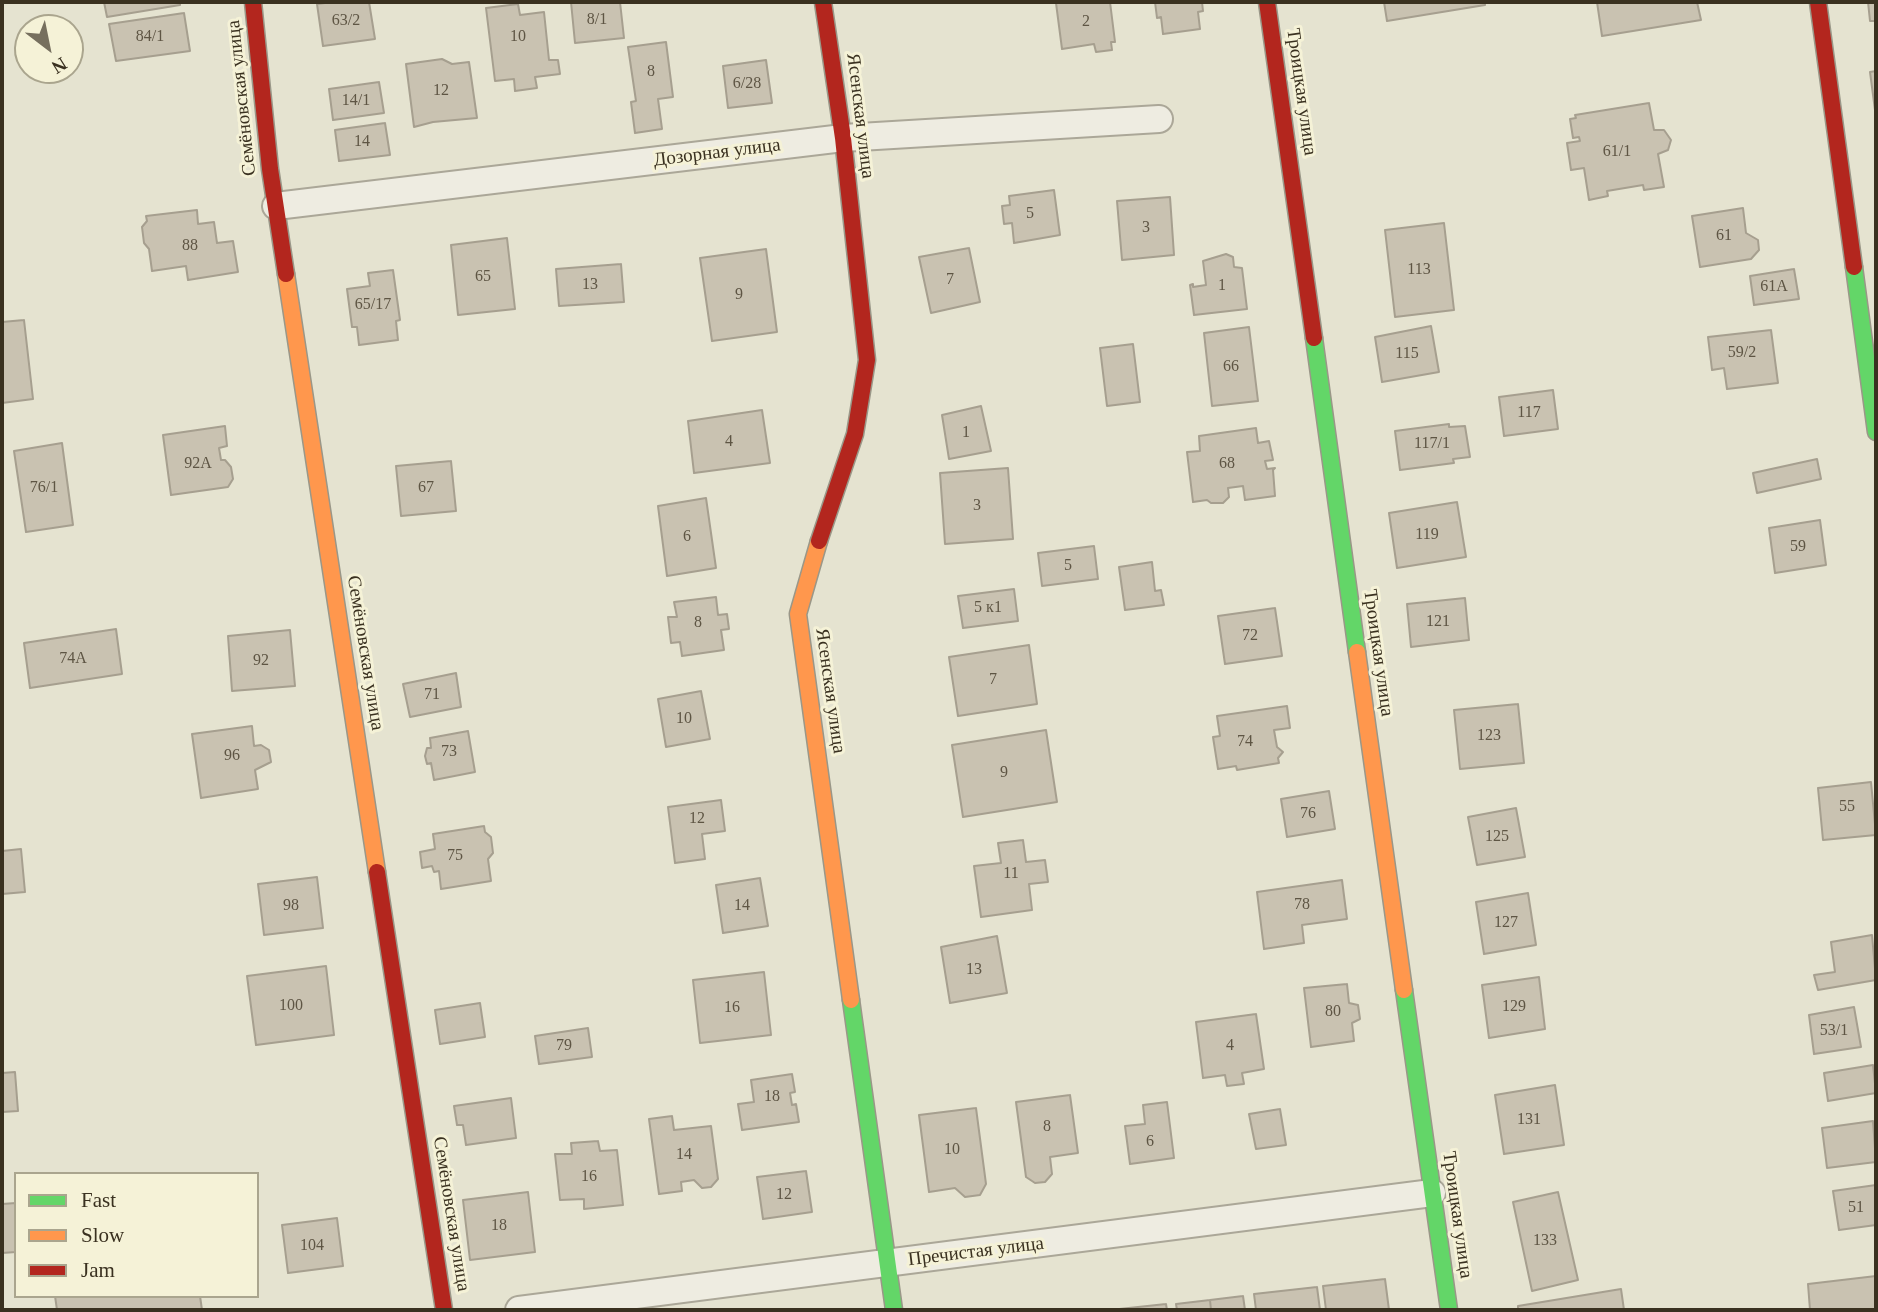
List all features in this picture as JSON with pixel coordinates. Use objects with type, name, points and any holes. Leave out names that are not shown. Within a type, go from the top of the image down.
[{"type":"street","name":"Семёновская улица","points":[[253,2],[276,206],[444,1310]]},
{"type":"street","name":"Ясенская улица","points":[[824,2],[843,138],[867,360],[855,434],[820,537],[798,614],[894,1310]]},
{"type":"street","name":"Троицкая улица","points":[[1267,2],[1449,1310]]},
{"type":"street","points":[[1818,2],[1876,432]]},
{"type":"street","name":"Дозорная улица","points":[[276,206],[843,138],[1159,119]]},
{"type":"street","name":"Пречистая улица","points":[[519,1310],[1432,1193]]},
{"type":"building","points":[[104,2],[180,2],[180,5],[107,17]]},
{"type":"building","points":[[369,2],[375,39],[323,46],[317,4]]},
{"type":"building","points":[[571,2],[620,2],[624,38],[575,43]]},
{"type":"building","points":[[1110,2],[1115,42],[1111,42],[1112,50],[1096,52],[1094,44],[1062,49],[1056,3]]},
{"type":"building","points":[[1155,2],[1202,2],[1203,11],[1198,12],[1200,29],[1163,34],[1161,17],[1157,18]]},
{"type":"building","points":[[1384,2],[1485,2],[1485,5],[1387,21]]},
{"type":"building","points":[[1597,2],[1697,2],[1701,20],[1602,36]]},
{"type":"building","points":[[1868,2],[1876,2],[1876,21],[1870,21]]},
{"type":"building","points":[[518,4],[520,15],[544,12],[549,60],[558,60],[560,74],[535,77],[537,88],[515,91],[514,79],[495,81],[486,8]]},
{"type":"building","points":[[184,13],[190,51],[116,61],[109,24]]},
{"type":"building","points":[[666,42],[673,97],[658,99],[662,129],[635,133],[631,102],[636,101],[628,47]]},
{"type":"building","points":[[442,59],[452,64],[469,62],[477,118],[433,122],[414,127],[406,64]]},
{"type":"building","points":[[766,60],[772,103],[728,108],[723,66]]},
{"type":"building","points":[[1876,71],[1876,109],[1875,110],[1870,72]]},
{"type":"building","points":[[379,82],[384,113],[333,120],[329,89]]},
{"type":"building","points":[[1649,103],[1654,130],[1664,130],[1671,140],[1668,150],[1658,154],[1664,187],[1644,190],[1643,185],[1607,191],[1608,196],[1589,200],[1584,168],[1571,170],[1567,143],[1580,141],[1579,137],[1573,138],[1570,119],[1576,118],[1575,115]]},
{"type":"building","points":[[385,123],[390,155],[339,161],[335,130]]},
{"type":"building","points":[[1054,190],[1060,235],[1014,243],[1012,223],[1004,224],[1002,206],[1010,205],[1009,196]]},
{"type":"building","points":[[1170,197],[1174,255],[1122,260],[1117,201]]},
{"type":"building","points":[[1743,208],[1746,233],[1758,240],[1759,250],[1751,259],[1700,267],[1692,216]]},
{"type":"building","points":[[197,210],[198,224],[214,222],[217,243],[233,241],[238,272],[188,280],[186,266],[152,271],[142,227],[147,221],[146,216]]},
{"type":"building","points":[[1444,223],[1454,310],[1395,317],[1385,230]]},
{"type":"building","points":[[507,238],[515,309],[458,315],[451,245]]},
{"type":"building","points":[[969,248],[980,302],[931,313],[919,257]]},
{"type":"building","points":[[766,249],[777,332],[712,341],[700,258]]},
{"type":"building","points":[[1226,254],[1233,257],[1234,267],[1242,268],[1247,309],[1194,315],[1190,285],[1206,285],[1203,261]]},
{"type":"building","points":[[621,264],[624,302],[559,306],[556,269]]},
{"type":"building","points":[[1794,269],[1799,299],[1754,305],[1750,276]]},
{"type":"building","points":[[393,270],[400,320],[396,321],[398,340],[359,345],[357,327],[352,327],[347,289],[370,286],[368,273]]},
{"type":"building","points":[[24,320],[33,399],[2,403],[2,322]]},
{"type":"building","points":[[1431,326],[1439,372],[1382,382],[1375,337]]},
{"type":"building","points":[[1249,327],[1258,401],[1212,406],[1204,333]]},
{"type":"building","points":[[1771,330],[1778,383],[1727,389],[1724,368],[1712,370],[1708,337]]},
{"type":"building","points":[[1133,344],[1140,402],[1107,406],[1100,348]]},
{"type":"building","points":[[1553,390],[1558,429],[1504,436],[1499,397]]},
{"type":"building","points":[[981,406],[991,451],[949,459],[942,415]]},
{"type":"building","points":[[762,410],[770,463],[694,473],[688,421]]},
{"type":"building","points":[[1449,424],[1449,427],[1465,426],[1470,457],[1453,459],[1454,463],[1400,470],[1395,431]]},
{"type":"building","points":[[225,426],[227,446],[219,448],[221,460],[225,460],[231,467],[233,479],[228,487],[171,495],[163,435]]},
{"type":"building","points":[[1256,428],[1258,443],[1269,441],[1273,460],[1265,461],[1267,469],[1275,468],[1275,496],[1245,500],[1243,486],[1228,488],[1229,497],[1223,503],[1211,503],[1207,500],[1193,502],[1187,452],[1200,451],[1199,436]]},
{"type":"building","points":[[62,443],[73,525],[26,532],[14,451]]},
{"type":"building","points":[[1817,459],[1821,479],[1757,493],[1753,473]]},
{"type":"building","points":[[451,461],[456,511],[401,516],[396,466]]},
{"type":"building","points":[[1008,468],[1013,539],[945,544],[940,473]]},
{"type":"building","points":[[706,498],[716,568],[667,576],[658,506]]},
{"type":"building","points":[[1457,502],[1466,557],[1397,568],[1389,513]]},
{"type":"building","points":[[1820,520],[1826,565],[1775,573],[1769,528]]},
{"type":"building","points":[[1094,546],[1098,579],[1042,586],[1038,553]]},
{"type":"building","points":[[1152,562],[1155,591],[1161,590],[1164,605],[1125,610],[1119,567]]},
{"type":"building","points":[[1014,589],[1018,621],[963,628],[958,596]]},
{"type":"building","points":[[716,597],[718,615],[727,614],[729,629],[721,630],[724,650],[682,656],[680,642],[671,643],[668,617],[677,617],[674,602]]},
{"type":"building","points":[[1465,598],[1469,640],[1411,647],[1407,604]]},
{"type":"building","points":[[1275,608],[1282,656],[1225,664],[1218,616]]},
{"type":"building","points":[[116,629],[122,674],[30,688],[24,643]]},
{"type":"building","points":[[290,630],[295,686],[232,691],[228,636]]},
{"type":"building","points":[[1029,645],[1037,704],[958,716],[949,657]]},
{"type":"building","points":[[456,673],[461,707],[410,717],[403,684]]},
{"type":"building","points":[[701,691],[710,739],[666,747],[658,699]]},
{"type":"building","points":[[1518,704],[1524,763],[1460,769],[1454,710]]},
{"type":"building","points":[[1287,706],[1290,728],[1274,730],[1277,747],[1283,752],[1278,758],[1279,763],[1237,770],[1236,766],[1218,769],[1213,737],[1220,736],[1217,716]]},
{"type":"building","points":[[252,726],[254,746],[261,745],[269,750],[271,762],[255,770],[258,789],[201,798],[192,734]]},
{"type":"building","points":[[1046,730],[1057,802],[963,817],[952,745]]},
{"type":"building","points":[[468,731],[475,772],[434,780],[431,763],[427,764],[425,756],[427,748],[431,748],[430,738]]},
{"type":"building","points":[[1871,782],[1876,835],[1823,840],[1818,788]]},
{"type":"building","points":[[1329,791],[1335,829],[1287,837],[1281,799]]},
{"type":"building","points":[[721,800],[725,831],[702,834],[705,859],[675,863],[668,807]]},
{"type":"building","points":[[1516,808],[1525,857],[1477,865],[1468,817]]},
{"type":"building","points":[[484,826],[485,832],[491,837],[493,853],[488,859],[491,881],[441,889],[439,871],[434,872],[432,866],[422,868],[420,852],[435,849],[433,834]]},
{"type":"building","points":[[1023,840],[1026,862],[1045,860],[1048,882],[1029,884],[1032,910],[981,917],[974,866],[1001,863],[998,843]]},
{"type":"building","points":[[21,849],[25,892],[2,894],[2,851]]},
{"type":"building","points":[[317,877],[323,928],[264,935],[258,884]]},
{"type":"building","points":[[760,878],[768,926],[723,933],[716,885]]},
{"type":"building","points":[[1342,880],[1347,919],[1302,925],[1304,943],[1264,949],[1257,892]]},
{"type":"building","points":[[1528,893],[1536,945],[1484,954],[1476,902]]},
{"type":"building","points":[[1872,935],[1876,980],[1818,990],[1814,975],[1835,972],[1831,942]]},
{"type":"building","points":[[997,936],[1007,993],[950,1003],[941,947]]},
{"type":"building","points":[[326,966],[334,1035],[256,1045],[247,976]]},
{"type":"building","points":[[764,972],[771,1035],[700,1043],[693,980]]},
{"type":"building","points":[[1539,977],[1545,1029],[1489,1038],[1482,985]]},
{"type":"building","points":[[1347,984],[1349,1003],[1358,1005],[1360,1019],[1352,1023],[1354,1041],[1311,1047],[1304,988]]},
{"type":"building","points":[[480,1003],[485,1037],[440,1044],[435,1010]]},
{"type":"building","points":[[1854,1007],[1861,1047],[1814,1054],[1809,1015]]},
{"type":"building","points":[[1256,1014],[1264,1069],[1242,1073],[1244,1084],[1227,1086],[1225,1075],[1203,1078],[1196,1022]]},
{"type":"building","points":[[588,1028],[592,1057],[539,1064],[535,1036]]},
{"type":"building","points":[[1873,1065],[1876,1093],[1828,1101],[1824,1073]]},
{"type":"building","points":[[15,1072],[18,1111],[2,1112],[2,1073]]},
{"type":"building","points":[[792,1074],[795,1092],[790,1093],[792,1105],[796,1104],[799,1122],[742,1130],[738,1104],[754,1102],[751,1080]]},
{"type":"building","points":[[1555,1085],[1564,1145],[1504,1154],[1495,1095]]},
{"type":"building","points":[[1070,1095],[1078,1153],[1050,1157],[1052,1174],[1045,1182],[1035,1183],[1026,1177],[1016,1102]]},
{"type":"building","points":[[511,1098],[516,1138],[466,1145],[463,1125],[457,1125],[454,1106]]},
{"type":"building","points":[[1167,1102],[1174,1158],[1130,1164],[1125,1126],[1145,1124],[1143,1105]]},
{"type":"building","points":[[976,1108],[986,1184],[980,1195],[965,1197],[955,1188],[929,1192],[919,1115]]},
{"type":"building","points":[[1280,1109],[1286,1145],[1256,1149],[1249,1114]]},
{"type":"building","points":[[672,1116],[674,1130],[711,1126],[718,1179],[711,1187],[702,1188],[694,1180],[681,1182],[682,1191],[659,1194],[649,1119]]},
{"type":"building","points":[[1873,1121],[1876,1162],[1827,1168],[1822,1128]]},
{"type":"building","points":[[598,1141],[600,1151],[617,1150],[623,1205],[584,1209],[584,1199],[560,1200],[555,1154],[572,1154],[571,1143]]},
{"type":"building","points":[[806,1171],[812,1212],[763,1219],[757,1177]]},
{"type":"building","points":[[1876,1185],[1876,1225],[1839,1230],[1833,1191]]},
{"type":"building","points":[[528,1192],[535,1252],[470,1260],[463,1200]]},
{"type":"building","points":[[1558,1192],[1578,1280],[1532,1291],[1513,1202]]},
{"type":"building","points":[[14,1203],[14,1252],[2,1253],[2,1204]]},
{"type":"building","points":[[337,1218],[343,1266],[288,1273],[282,1225]]},
{"type":"building","points":[[1876,1276],[1876,1310],[1810,1310],[1808,1284]]},
{"type":"building","points":[[1385,1279],[1389,1310],[1326,1310],[1323,1286]]},
{"type":"building","points":[[1317,1287],[1320,1310],[1256,1310],[1254,1294]]},
{"type":"building","points":[[1621,1289],[1624,1310],[1518,1310],[1518,1306]]},
{"type":"building","points":[[1243,1296],[1245,1310],[1211,1310],[1210,1300]]},
{"type":"building","points":[[55,1298],[200,1298],[202,1310],[57,1310]]},
{"type":"building","points":[[1210,1300],[1211,1310],[1177,1310],[1176,1304]]},
{"type":"building","points":[[1166,1304],[1167,1310],[1110,1310]]},
{"type":"traffic: fast","points":[[1854,267],[1876,432]]},
{"type":"traffic: fast","points":[[1314,338],[1357,652]]},
{"type":"traffic: fast","points":[[1404,990],[1449,1310]]},
{"type":"traffic: fast","points":[[851,1000],[894,1310]]},
{"type":"traffic: slow","points":[[286,274],[377,872]]},
{"type":"traffic: slow","points":[[819,541],[798,614],[851,1000]]},
{"type":"traffic: slow","points":[[1357,652],[1404,990]]},
{"type":"traffic: jam","points":[[253,2],[270,169],[286,274]]},
{"type":"traffic: jam","points":[[819,541],[855,434],[867,360],[843,138],[823,2]]},
{"type":"traffic: jam","points":[[1267,2],[1314,338]]},
{"type":"traffic: jam","points":[[1818,2],[1854,267]]},
{"type":"traffic: jam","points":[[377,872],[444,1310]]}]
